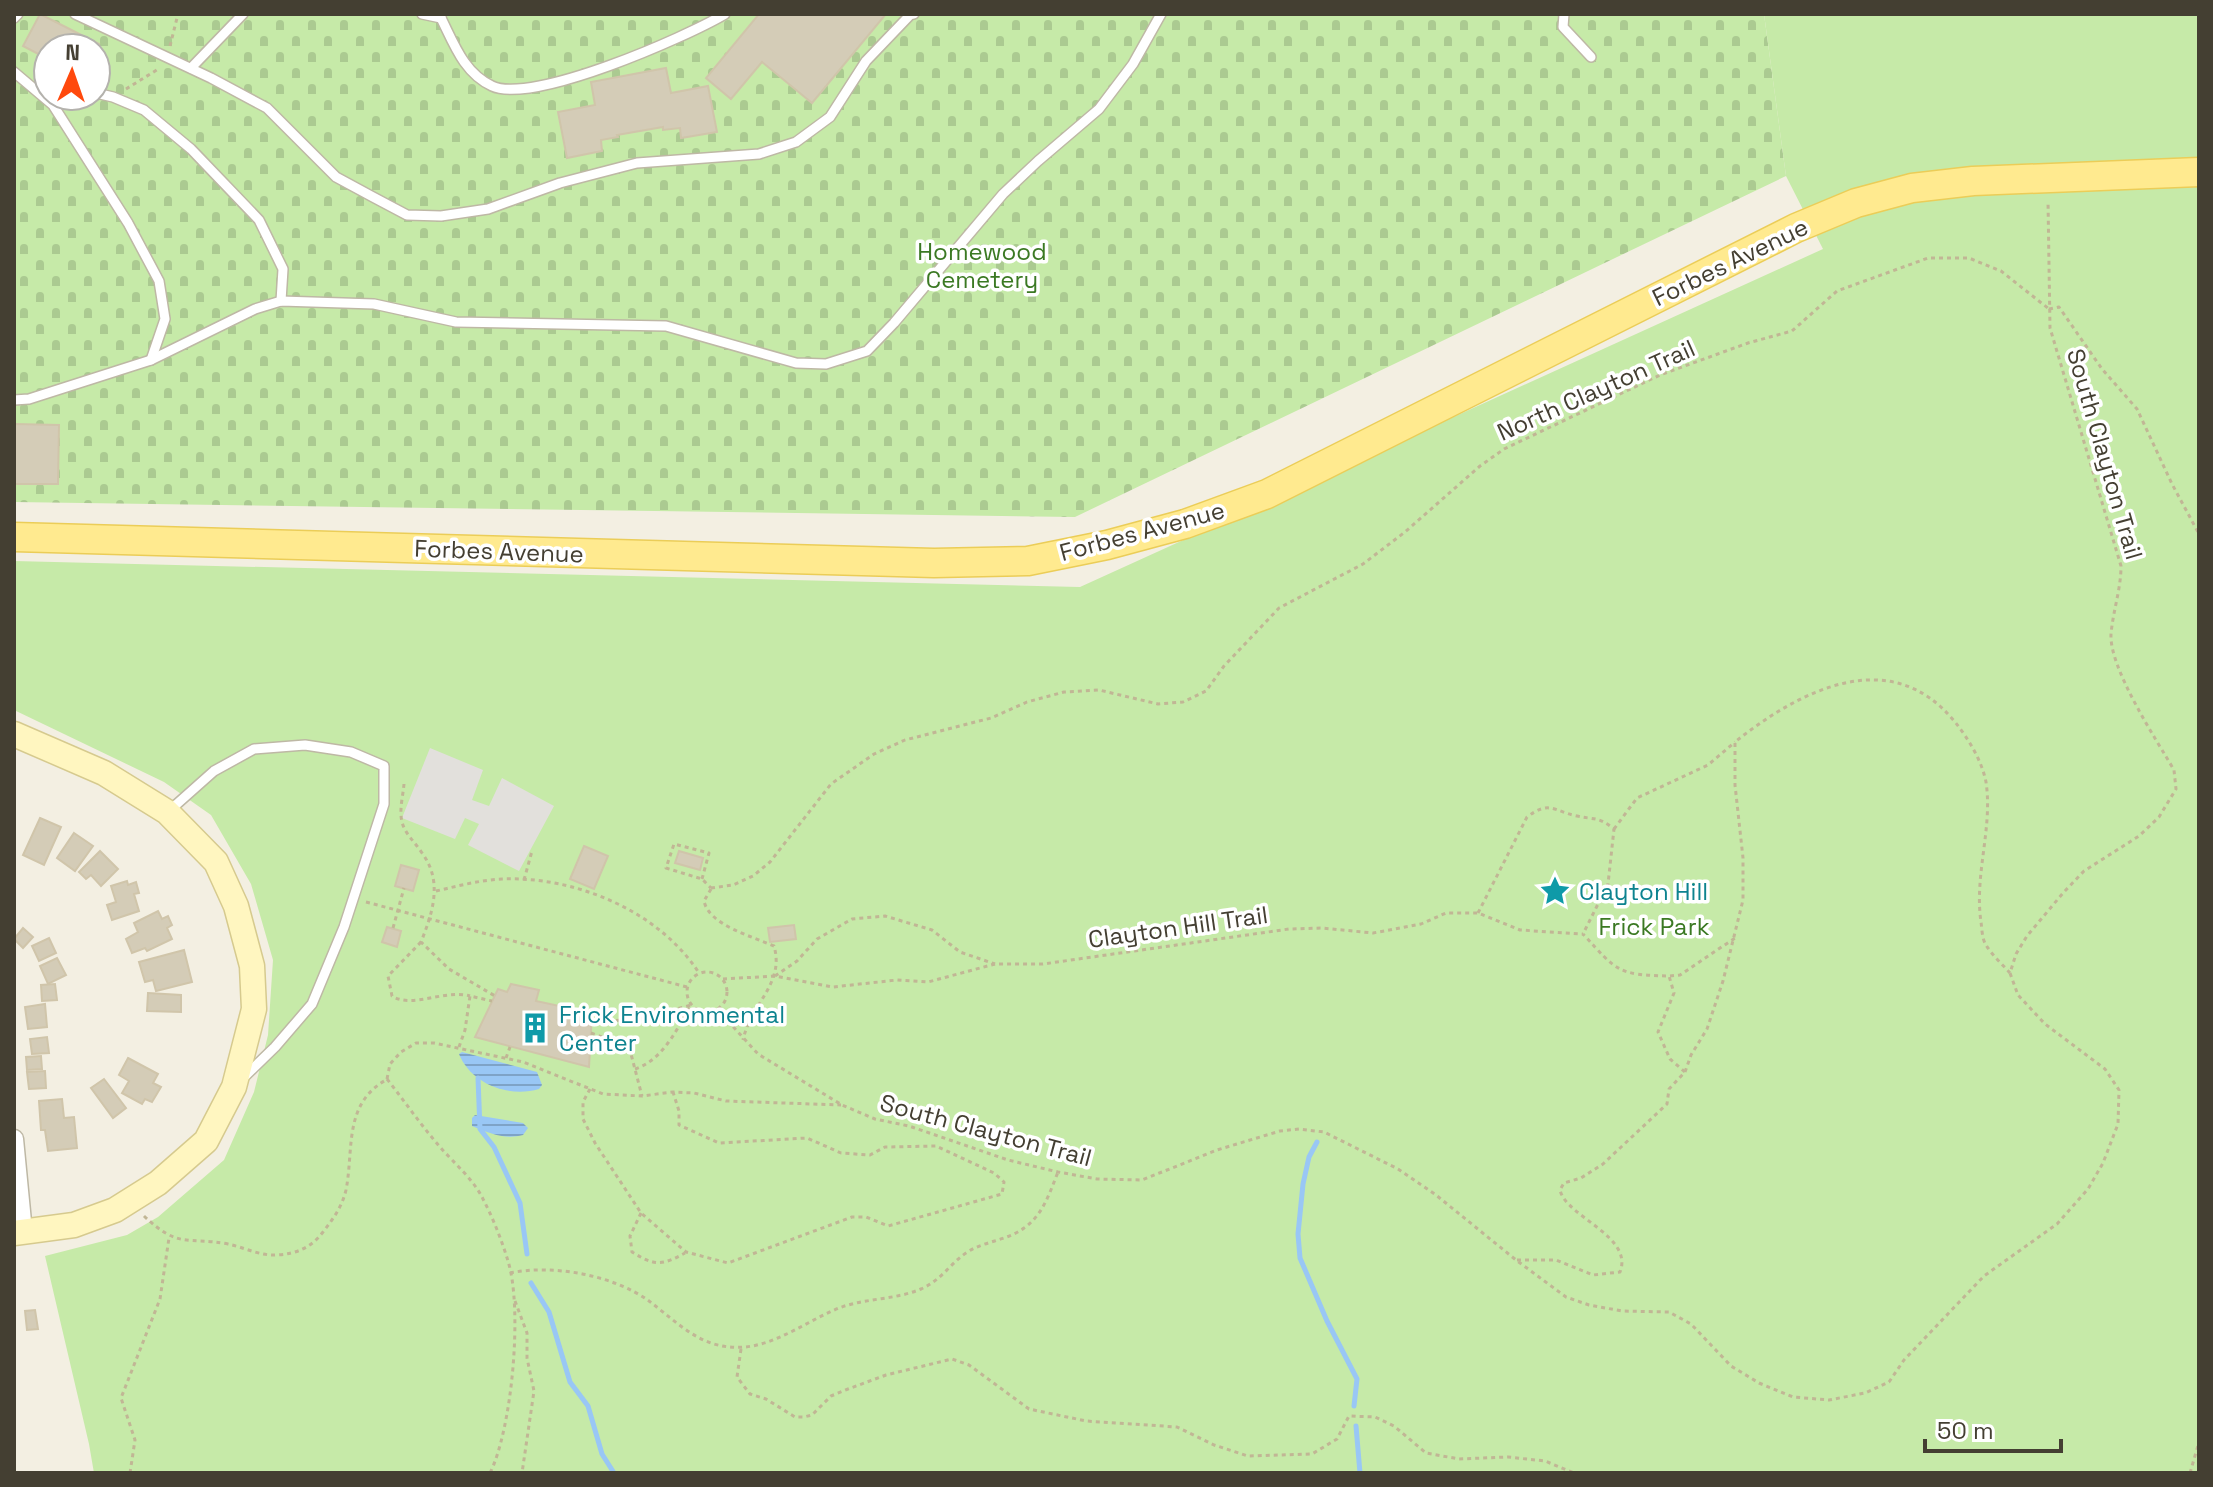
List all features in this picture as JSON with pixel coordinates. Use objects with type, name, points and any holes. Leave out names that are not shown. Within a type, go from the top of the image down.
[{"type":"main road","name":"Forbes Avenue","points":[[14,537],[934,563],[1028,561],[1107,545],[1185,524],[1267,494],[1796,228],[1856,203],[1912,188],[1973,181],[2056,189],[2199,172]]},
{"type":"street","points":[[14,734],[104,773],[167,812],[216,862],[236,906],[252,966],[254,1009],[234,1087],[206,1141],[130,1203],[74,1225],[18,1232],[14,1139]]},
{"type":"lane","points":[[75,14],[191,68],[267,108],[336,177],[407,215],[441,216],[488,209],[560,183],[637,163],[759,154],[796,142],[830,117],[866,61],[914,14]]},
{"type":"lane","points":[[191,68],[243,14]]},
{"type":"lane","points":[[422,14],[441,16],[467,69],[494,87],[533,89],[646,51],[694,32],[725,14]]},
{"type":"lane","points":[[14,400],[29,399],[151,360],[255,309],[281,301],[374,304],[456,322],[666,326],[796,363],[826,364],[867,351],[1003,194],[1099,109],[1133,64],[1161,14]]},
{"type":"lane","points":[[1564,14],[1563,27],[1591,57]]},
{"type":"lane","points":[[14,72],[32,85]]},
{"type":"lane","points":[[113,97],[144,110],[191,149],[259,220],[283,269],[281,301]]},
{"type":"lane","points":[[57,112],[128,223],[159,281],[165,319],[151,360]]},
{"type":"lane","points":[[167,812],[214,771],[254,749],[305,745],[351,752],[384,766],[384,804],[344,927],[312,1004],[275,1047],[234,1087]]},
{"type":"path","points":[[113,97],[171,59],[178,14]]},
{"type":"path","name":"South Clayton Trail","points":[[717,1009],[758,1054],[842,1105],[875,1119],[909,1126],[1008,1160],[1058,1172],[1097,1179],[1142,1180],[1217,1150],[1280,1131],[1299,1129],[1324,1132],[1398,1169],[1566,1297],[1622,1311],[1669,1312],[1691,1324],[1731,1366],[1759,1383],[1793,1397],[1829,1400],[1865,1393],[1889,1382],[1904,1360],[1984,1276],[2057,1224],[2088,1189],[2103,1163],[2118,1124],[2119,1090],[2105,1069],[2045,1024],[2018,995],[2010,973],[2016,954],[2027,936],[2063,893],[2084,871],[2139,836],[2159,817],[2176,789],[2174,770],[2114,660],[2111,636],[2121,585],[2121,566],[2050,328],[2056,189]]},
{"type":"path","name":"North Clayton Trail","points":[[711,888],[733,885],[753,876],[770,862],[831,784],[874,754],[905,740],[991,718],[1027,702],[1064,692],[1099,690],[1158,704],[1183,702],[1206,691],[1224,666],[1279,608],[1363,564],[1504,449],[1660,375],[1748,343],[1792,331],[1837,291],[1928,258],[1969,258],[2001,271],[2049,309],[2059,307],[2102,369],[2137,409],[2199,534]]},
{"type":"path","points":[[1735,938],[1680,975],[1616,970],[1583,934],[1608,884],[1614,829],[1637,798],[1708,765],[1762,720],[1824,690],[1857,680],[1884,679],[1912,687],[1941,704],[1972,748],[1985,779],[1987,808],[1977,899],[1984,943],[2010,973]]},
{"type":"path","points":[[1516,1260],[1556,1260],[1593,1275],[1620,1272],[1623,1263],[1620,1253],[1596,1225],[1562,1198],[1560,1190],[1564,1183],[1581,1178],[1603,1164],[1667,1104],[1669,1089],[1685,1072],[1691,1055],[1707,1029],[1735,938],[1743,900],[1735,742]]},
{"type":"path","points":[[404,784],[402,825],[428,860],[436,891],[421,942],[388,976],[392,996],[406,1002],[440,994],[492,1001]]},
{"type":"path","points":[[1478,913],[1527,817],[1536,810],[1553,806],[1576,816],[1600,818],[1614,829]]},
{"type":"path","points":[[702,879],[709,853],[674,844],[666,868],[702,879],[711,888],[704,901],[706,911],[723,924],[774,946],[777,958],[775,976]]},
{"type":"path","points":[[524,880],[532,851]]},
{"type":"path","points":[[436,891],[483,881],[524,880],[561,884],[617,903],[660,931],[699,973]]},
{"type":"path","points":[[393,928],[404,888]]},
{"type":"path","points":[[352,898],[687,987]]},
{"type":"path","name":"Clayton Hill Trail","points":[[723,979],[775,976],[833,987],[897,980],[928,982],[995,964],[1043,964],[1289,929],[1322,928],[1373,933],[1421,924],[1446,913],[1478,913],[1520,930],[1583,934]]},
{"type":"path","points":[[743,1040],[747,1022],[775,976],[797,961],[817,939],[852,919],[885,916],[932,930],[960,952],[995,964]]},
{"type":"path","points":[[421,942],[449,969],[495,996]]},
{"type":"path","points":[[712,972],[723,979],[726,998],[717,1009],[702,1012],[691,1005],[686,993],[689,981],[699,973],[712,972]]},
{"type":"path","points":[[1669,976],[1674,993],[1658,1032],[1670,1059],[1685,1072]]},
{"type":"path","points":[[461,1047],[470,996]]},
{"type":"path","points":[[592,1022],[652,1016],[691,1005]]},
{"type":"path","points":[[635,1069],[648,1064],[671,1040],[691,1005]]},
{"type":"path","points":[[591,1033],[624,1045],[631,1054],[642,1096]]},
{"type":"path","points":[[130,1203],[169,1238],[225,1243],[272,1255],[298,1252],[314,1244],[339,1211],[346,1188],[354,1118],[367,1095],[387,1079],[390,1064],[401,1052],[416,1043],[461,1047],[506,1058],[547,1070],[603,1094],[642,1096],[673,1092],[694,1093],[726,1101],[842,1105]]},
{"type":"path","points":[[506,1058],[510,1047]]},
{"type":"path","points":[[387,1079],[483,1196],[509,1263],[514,1350],[503,1437],[490,1473]]},
{"type":"path","points":[[590,1089],[583,1102],[583,1119],[641,1213],[686,1252],[728,1263],[852,1217],[866,1217],[888,1226],[1002,1194],[1004,1182],[994,1173],[936,1146],[885,1147],[870,1155],[841,1153],[807,1138],[719,1143],[679,1125],[679,1111],[673,1092]]},
{"type":"path","points":[[936,1146],[939,1136]]},
{"type":"path","points":[[510,1273],[530,1269],[566,1269],[618,1286],[645,1298],[690,1332],[712,1344],[741,1349],[767,1343],[840,1308],[921,1289],[944,1275],[968,1252],[1025,1228],[1044,1206],[1058,1172]]},
{"type":"path","points":[[641,1213],[630,1236],[632,1252],[649,1262],[666,1263],[686,1252]]},
{"type":"path","points":[[130,1473],[135,1440],[121,1398],[160,1299],[169,1238]]},
{"type":"path","points":[[513,1298],[527,1333],[527,1358],[534,1391],[522,1473]]},
{"type":"path","points":[[741,1349],[737,1377],[750,1394],[766,1399],[795,1417],[812,1415],[831,1396],[886,1375],[952,1359],[969,1365],[1029,1409],[1086,1421],[1177,1427],[1214,1445],[1248,1456],[1312,1454],[1337,1439],[1349,1416],[1375,1417],[1394,1426],[1426,1453],[1459,1459],[1508,1457],[1545,1461],[1574,1473]]},
{"type":"path","points":[[2190,1473],[2199,1442]]},
{"type":"green space","name":"Homewood Cemetery","points":[[14,14],[1764,14],[1786,176],[1075,517],[14,502]]},
{"type":"green space","name":"Frick Park","points":[[1764,14],[2199,14],[2199,1473],[94,1473],[45,1256],[127,1235],[158,1217],[224,1160],[254,1092],[268,1035],[273,960],[251,884],[211,815],[164,782],[14,710],[14,561],[1080,587],[1823,249],[1786,176]]},
{"type":"shaded area","points":[[430,748],[483,770],[472,800],[489,806],[502,778],[554,806],[519,871],[468,845],[479,824],[465,818],[455,839],[402,818]]},
{"type":"water","points":[[462,1052],[537,1072],[542,1085],[539,1089],[516,1092],[492,1086],[472,1073],[459,1054]]},
{"type":"water","points":[[475,1115],[523,1123],[528,1128],[523,1135],[497,1135],[472,1126]]},
{"type":"building","points":[[40,14],[75,32],[32,32],[32,51],[23,46]]},
{"type":"building","points":[[759,14],[886,14],[812,103],[762,62],[731,99],[706,78]]},
{"type":"building","points":[[666,68],[671,93],[708,86],[717,132],[681,138],[680,128],[663,130],[663,127],[601,140],[602,151],[567,158],[558,112],[595,105],[591,82]]},
{"type":"building","points":[[14,424],[59,425],[58,484],[14,484]]},
{"type":"building","points":[[40,818],[61,827],[44,865],[23,855]]},
{"type":"building","points":[[74,833],[93,846],[75,871],[57,858]]},
{"type":"building","points":[[584,846],[608,856],[594,889],[570,879]]},
{"type":"building","points":[[100,851],[118,869],[101,886],[91,875],[86,879],[79,872]]},
{"type":"building","points":[[679,851],[703,858],[700,870],[675,863]]},
{"type":"building","points":[[401,865],[419,870],[413,891],[395,886]]},
{"type":"building","points":[[127,881],[128,885],[136,882],[139,893],[134,894],[139,911],[112,920],[107,905],[116,902],[111,886]]},
{"type":"building","points":[[158,911],[162,919],[168,916],[172,925],[167,928],[172,939],[147,951],[145,948],[132,953],[126,939],[138,932],[134,923]]},
{"type":"building","points":[[794,925],[796,939],[770,942],[768,928]]},
{"type":"building","points":[[387,927],[401,931],[397,947],[382,942]]},
{"type":"building","points":[[23,928],[33,937],[23,948],[14,939]]},
{"type":"building","points":[[49,938],[56,953],[39,961],[32,946]]},
{"type":"building","points":[[184,950],[192,982],[156,991],[153,980],[145,982],[139,962]]},
{"type":"building","points":[[57,958],[66,975],[48,984],[40,966]]},
{"type":"building","points":[[55,984],[57,1000],[42,1001],[41,985]]},
{"type":"building","name":"Frick Environmental Center","points":[[511,984],[539,990],[536,1001],[592,1013],[589,1067],[475,1037],[498,989],[507,992]]},
{"type":"building","points":[[148,993],[181,995],[181,1012],[147,1011]]},
{"type":"building","points":[[45,1004],[47,1027],[28,1029],[25,1007]]},
{"type":"building","points":[[47,1037],[49,1053],[32,1054],[30,1039]]},
{"type":"building","points":[[41,1056],[42,1069],[27,1070],[26,1057]]},
{"type":"building","points":[[128,1058],[158,1074],[153,1083],[161,1087],[152,1102],[145,1099],[142,1104],[122,1093],[129,1081],[119,1075]]},
{"type":"building","points":[[45,1071],[46,1088],[29,1089],[27,1072]]},
{"type":"building","points":[[104,1079],[126,1108],[113,1118],[91,1088]]},
{"type":"building","points":[[62,1099],[64,1118],[74,1117],[77,1148],[48,1151],[45,1130],[41,1130],[39,1101]]},
{"type":"building","points":[[35,1310],[38,1329],[27,1330],[25,1311]]},
{"type":"waterway","points":[[478,1078],[480,1129],[494,1147],[520,1203],[527,1254]]},
{"type":"waterway","points":[[1317,1142],[1309,1157],[1303,1184],[1298,1234],[1300,1258],[1327,1321],[1357,1379],[1354,1406]]},
{"type":"waterway","points":[[531,1283],[549,1312],[570,1382],[588,1406],[602,1454],[614,1473]]},
{"type":"waterway","points":[[1356,1426],[1360,1473]]},
{"type":"place","name":"Clayton Hill","points":[[1555,891]]},
{"type":"place","name":"Frick Environmental Center","points":[[535,1028]]}]
